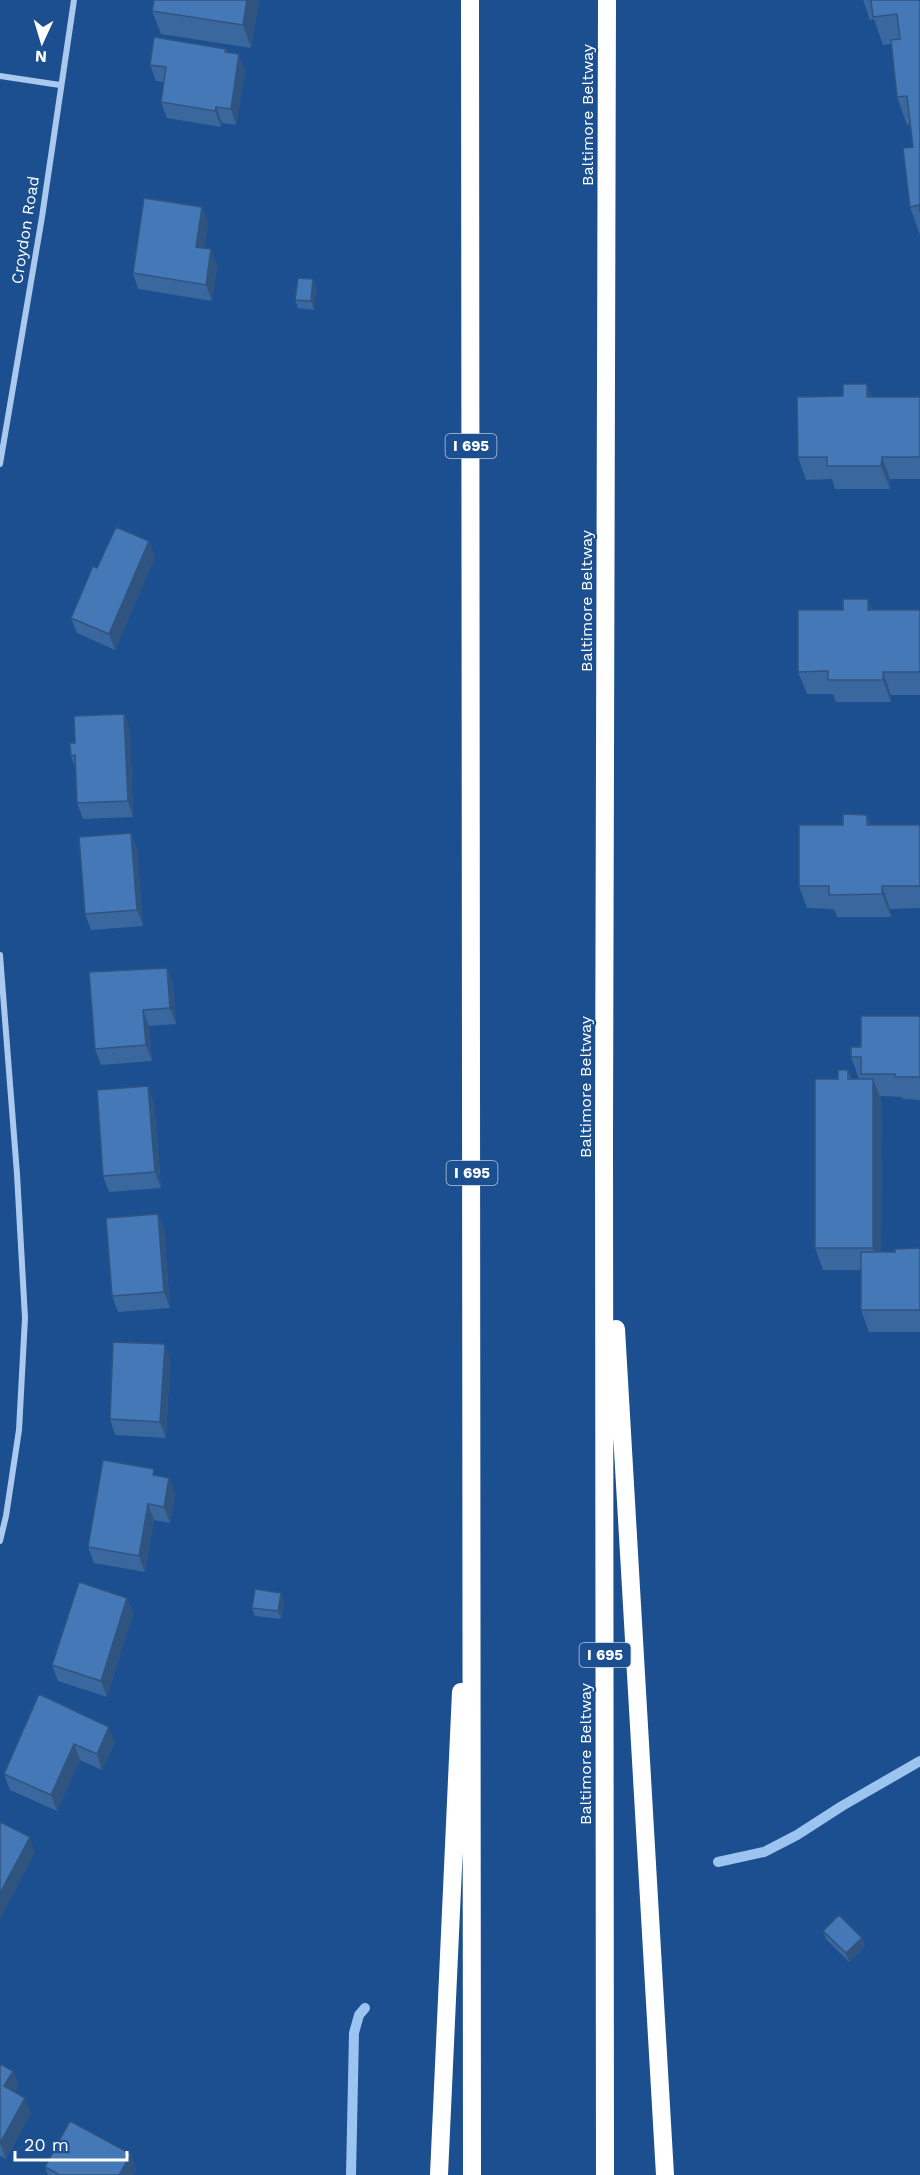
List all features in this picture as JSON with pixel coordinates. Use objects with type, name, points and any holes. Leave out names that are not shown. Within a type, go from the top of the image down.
[{"type":"highway","name":"I 695","points":[[470,0],[472,2175]]},
{"type":"highway","name":"Baltimore Beltway","points":[[605,2175],[604,1135],[607,0]]},
{"type":"highway","points":[[604,1135],[665,2175]]},
{"type":"highway","points":[[437,2175],[472,1454]]},
{"type":"street","name":"Croydon Road","points":[[0,464],[42,217],[74,0]]},
{"type":"street","points":[[0,76],[60,86]]},
{"type":"street","points":[[0,955],[17,1174],[25,1318],[20,1430],[0,1541]]},
{"type":"building","points":[[154,0],[247,0],[243,25],[152,11]]},
{"type":"building","points":[[871,0],[920,0],[920,213],[919,205],[910,207],[903,148],[913,147],[907,96],[897,97],[891,40],[900,39],[897,14],[873,17]]},
{"type":"building","points":[[154,37],[226,49],[225,52],[239,54],[231,109],[216,107],[215,111],[161,102],[166,67],[150,65]]},
{"type":"building","points":[[144,198],[202,207],[196,247],[211,249],[206,285],[133,273]]},
{"type":"building","points":[[298,278],[313,279],[311,301],[295,300]]},
{"type":"building","points":[[843,384],[867,384],[867,397],[920,397],[920,457],[882,457],[881,466],[827,466],[827,457],[798,457],[797,397],[843,396]]},
{"type":"building","points":[[116,527],[149,541],[109,634],[71,618],[93,566],[97,568]]},
{"type":"building","points":[[843,599],[868,599],[868,610],[920,610],[920,672],[883,672],[883,680],[828,680],[828,671],[798,672],[798,610],[843,610]]},
{"type":"building","points":[[124,714],[128,801],[77,803],[75,755],[71,756],[70,743],[75,743],[74,716]]},
{"type":"building","points":[[843,814],[867,815],[867,825],[920,825],[920,886],[882,886],[882,894],[829,895],[829,886],[799,886],[799,825],[843,825]]},
{"type":"building","points":[[131,833],[137,910],[85,914],[79,837]]},
{"type":"building","points":[[167,968],[170,1008],[143,1010],[146,1045],[95,1049],[89,972]]},
{"type":"building","points":[[861,1016],[920,1016],[920,1077],[861,1074],[861,1057],[851,1057],[851,1047],[861,1047]]},
{"type":"building","points":[[838,1070],[848,1070],[848,1079],[873,1079],[873,1248],[815,1248],[815,1079],[838,1079]]},
{"type":"building","points":[[148,1086],[155,1172],[103,1176],[97,1090]]},
{"type":"building","points":[[158,1214],[164,1292],[112,1296],[106,1218]]},
{"type":"building","points":[[920,1248],[920,1310],[861,1310],[861,1252],[895,1252],[895,1249]]},
{"type":"building","points":[[113,1342],[165,1344],[160,1422],[110,1419]]},
{"type":"building","points":[[103,1460],[154,1469],[153,1475],[169,1478],[164,1507],[148,1504],[139,1556],[88,1547]]},
{"type":"building","points":[[79,1582],[127,1598],[101,1681],[52,1665]]},
{"type":"building","points":[[255,1589],[281,1593],[278,1611],[252,1608]]},
{"type":"building","points":[[39,1694],[109,1727],[97,1754],[74,1744],[51,1795],[4,1774]]},
{"type":"building","points":[[0,1822],[30,1837],[0,1893]]},
{"type":"building","points":[[839,1915],[862,1938],[846,1953],[823,1931]]},
{"type":"building","points":[[0,2064],[13,2071],[4,2086],[25,2098],[0,2143]]},
{"type":"building","points":[[70,2121],[131,2154],[119,2175],[60,2175],[45,2167]]},
{"type":"waterway","points":[[718,1862],[764,1852],[797,1835],[920,1761]]},
{"type":"waterway","points":[[351,2175],[354,2033],[359,2015],[365,2008]]}]
